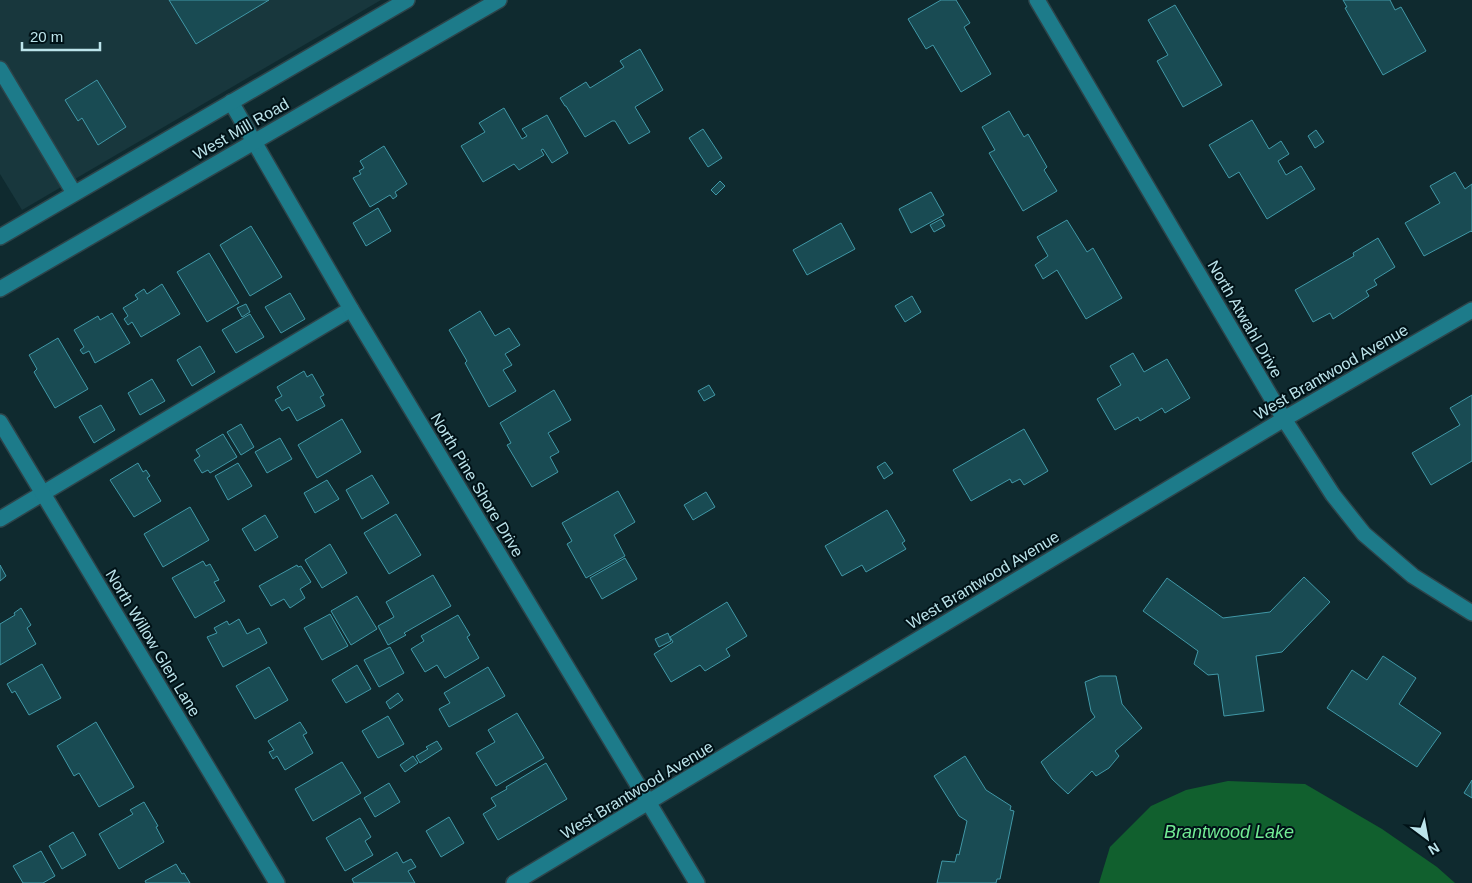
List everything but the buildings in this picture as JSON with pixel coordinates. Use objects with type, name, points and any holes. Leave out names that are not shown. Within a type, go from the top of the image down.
[{"type":"street","name":"West Mill Road","points":[[0,237],[407,0]]},
{"type":"street","name":"West Mill Road","points":[[0,289],[499,0]]},
{"type":"street","name":"North Atwahl Drive","points":[[1037,0],[1284,419],[1333,495],[1364,534],[1414,576],[1472,613]]},
{"type":"street","points":[[0,69],[74,193]]},
{"type":"street","name":"North Pine Shore Drive","points":[[231,102],[351,309],[696,883]]},
{"type":"street","points":[[0,519],[351,309]]},
{"type":"street","name":"West Brantwood Avenue","points":[[514,883],[1284,419],[1472,310]]},
{"type":"street","name":"North Willow Glen Lane","points":[[0,422],[277,883]]},
{"type":"shaded area","points":[[0,0],[381,0],[22,210],[0,174]]},
{"type":"water","name":"Brantwood Lake","points":[[1228,781],[1305,784],[1382,829],[1437,867],[1455,883],[1099,883],[1110,847],[1151,806],[1186,790]]}]
